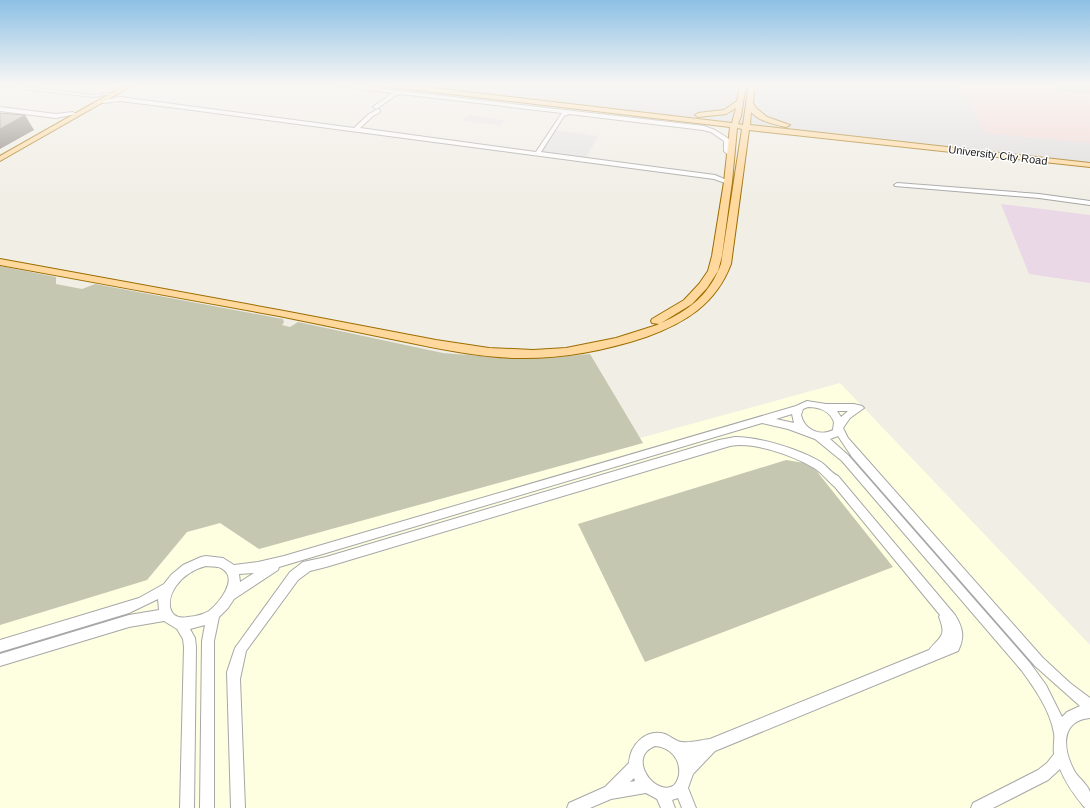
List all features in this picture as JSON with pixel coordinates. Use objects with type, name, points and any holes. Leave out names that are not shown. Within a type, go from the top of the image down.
[{"type":"main road","points":[[0,155],[54,122]]},
{"type":"main road","points":[[0,160],[63,122]]},
{"type":"main road","points":[[707,122],[723,130],[732,139]]},
{"type":"main road","name":"University City Road","points":[[730,122],[1090,165]]},
{"type":"main road","points":[[730,122],[799,129],[817,129]]},
{"type":"main road","points":[[772,122],[787,128]]},
{"type":"main road","points":[[0,254],[454,340],[505,345],[562,344],[595,340],[636,329],[666,316],[696,294],[709,278],[716,263],[732,139],[741,123]]},
{"type":"main road","points":[[0,262],[287,315],[452,348],[516,354],[560,352],[608,344],[659,328],[689,312],[708,296],[720,281],[726,264],[744,144],[741,123]]},
{"type":"main road","points":[[741,123],[736,154],[737,158],[741,161]]},
{"type":"main road","name":"University City Road","points":[[787,128],[817,129],[1090,160]]},
{"type":"main road","points":[[744,144],[752,136],[760,133],[787,128]]},
{"type":"street","points":[[296,122],[728,178]]},
{"type":"street","points":[[355,130],[364,122]]},
{"type":"street","points":[[538,154],[555,122]]},
{"type":"street","points":[[653,122],[707,128],[727,140],[727,151],[730,154]]},
{"type":"street","points":[[897,185],[1039,196],[1090,203]]},
{"type":"street","points":[[232,570],[258,567],[284,561],[798,409],[807,404],[842,408],[858,407],[859,409],[847,416],[839,428],[831,435],[818,436]]},
{"type":"street","points":[[825,407],[836,415],[839,428],[845,441],[855,454],[1039,662],[1066,687],[1090,706]]},
{"type":"street","points":[[798,409],[796,415],[797,421],[805,430]]},
{"type":"street","points":[[757,421],[780,423],[805,430],[818,436],[845,458],[1026,667],[1048,698],[1060,732],[1062,756],[1069,774],[1090,803]]},
{"type":"street","points":[[238,808],[234,677],[238,654],[256,627],[286,588],[303,573],[326,562],[719,444],[741,441],[768,447],[793,455],[818,466],[838,484],[953,622],[956,628],[957,638],[954,647],[710,746],[678,749]]},
{"type":"street","points":[[0,646],[142,602],[168,588],[180,573],[199,563],[219,561],[224,563],[232,570],[235,577],[235,585],[232,594],[225,605],[214,615],[201,622],[181,624],[175,622],[167,615],[164,603],[168,588]]},
{"type":"street","points":[[232,594],[258,575],[284,561]]},
{"type":"street","points":[[0,660],[129,621],[167,615]]},
{"type":"street","points":[[207,808],[208,632],[214,615]]},
{"type":"street","points":[[181,624],[189,638],[190,647],[187,808]]},
{"type":"street","points":[[1060,732],[1067,719],[1080,712],[1090,711]]},
{"type":"street","points":[[660,739],[672,744],[678,749],[682,756],[686,771],[685,780],[681,788],[665,802],[644,787],[637,773],[636,766],[638,752],[647,742],[660,739]]},
{"type":"street","points":[[686,771],[710,746]]},
{"type":"street","points":[[978,808],[1043,774],[1052,768],[1062,756]]},
{"type":"street","points":[[610,792],[624,780],[636,766]]},
{"type":"street","points":[[574,808],[610,792],[644,787]]},
{"type":"street","points":[[681,788],[689,808]]},
{"type":"shaded area","points":[[469,122],[503,122],[501,125]]},
{"type":"shaded area","points":[[725,122],[1090,122],[1090,164]]},
{"type":"shaded area","points":[[979,122],[1090,122],[1090,143],[985,133]]},
{"type":"shaded area","points":[[553,130],[598,136],[586,158],[542,152]]},
{"type":"shaded area","points":[[1001,204],[1090,215],[1090,283],[1029,274]]},
{"type":"shaded area","points":[[0,266],[56,277],[56,284],[82,289],[95,284],[283,319],[284,322],[282,325],[290,327],[298,322],[443,353],[506,358],[547,358],[590,354],[643,443],[259,549],[220,523],[187,532],[147,580],[0,625]]},
{"type":"shaded area","points":[[840,383],[1090,645],[1090,808],[0,808],[0,625],[147,580],[187,532],[220,523],[259,549],[643,443],[640,438]]},
{"type":"shaded area","points":[[786,460],[811,464],[893,567],[645,662],[578,524]]},
{"type":"building","points":[[0,122],[13,122],[0,129]]}]
